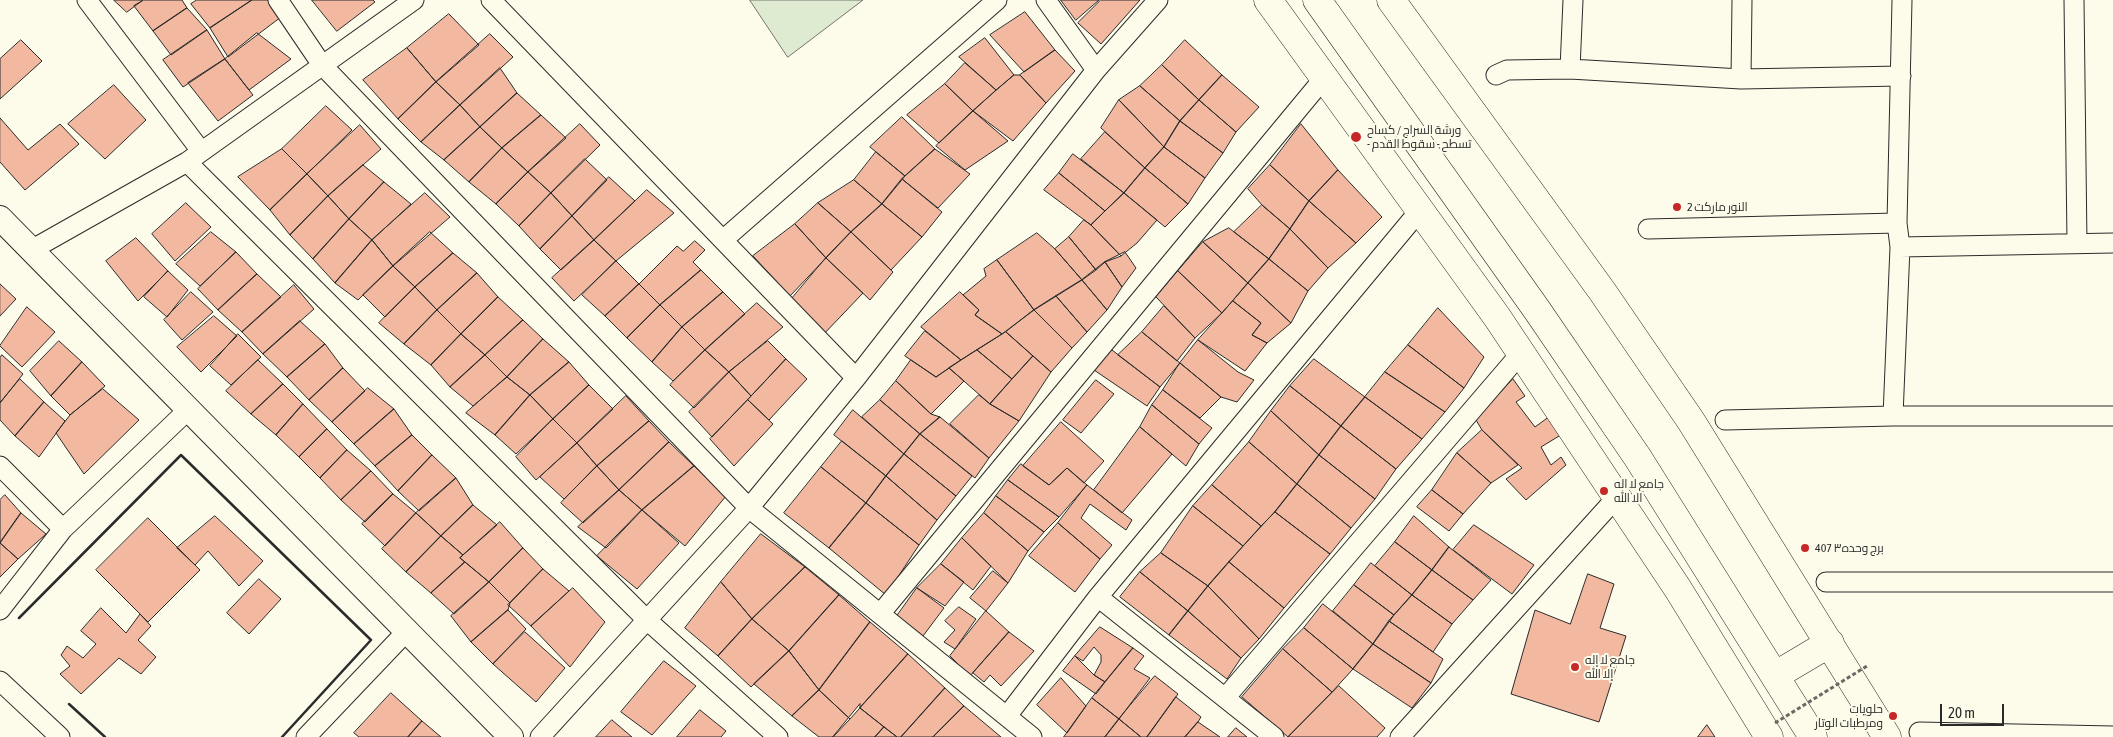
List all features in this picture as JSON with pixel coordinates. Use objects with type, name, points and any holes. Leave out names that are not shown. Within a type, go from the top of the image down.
[{"type":"main road","points":[[1268,0],[1521,353],[1772,730]]},
{"type":"main road","points":[[1317,0],[1537,310],[1638,458],[1776,675],[1813,737]]},
{"type":"main road","points":[[1391,0],[1641,348],[1691,421],[1830,643],[1886,737]]},
{"type":"main road","points":[[1776,675],[1830,643]]},
{"type":"street","points":[[87,0],[194,156],[648,621],[778,737]]},
{"type":"street","points":[[278,0],[322,65],[749,508],[1032,737]]},
{"type":"street","points":[[33,249],[194,156],[414,0]]},
{"type":"street","points":[[723,240],[997,0]]},
{"type":"street","points":[[1046,0],[1096,70]]},
{"type":"street","points":[[540,737],[648,621],[749,508],[856,378],[1096,70],[1158,0]]},
{"type":"street","points":[[1570,69],[1573,0]]},
{"type":"street","points":[[1741,79],[1742,0]]},
{"type":"street","points":[[1892,416],[1900,247],[1897,223],[1902,0]]},
{"type":"street","points":[[2074,0],[2077,243]]},
{"type":"street","points":[[501,3],[723,240],[856,378]]},
{"type":"street","points":[[1496,75],[1507,70],[1570,69],[1741,79],[1900,76]]},
{"type":"street","points":[[880,614],[1324,78]]},
{"type":"street","points":[[1006,716],[1098,597],[1420,210]]},
{"type":"street","points":[[0,218],[33,249],[188,410],[511,737]]},
{"type":"street","points":[[1648,229],[1897,223]]},
{"type":"street","points":[[1900,247],[2113,243]]},
{"type":"street","points":[[1225,698],[1521,353]]},
{"type":"street","points":[[0,610],[62,529],[188,410]]},
{"type":"street","points":[[1725,420],[1892,416],[2113,416]]},
{"type":"street","points":[[0,466],[62,529]]},
{"type":"street","points":[[1400,737],[1617,497]]},
{"type":"street","points":[[1826,582],[2113,582]]},
{"type":"street","points":[[1098,597],[1274,737]]},
{"type":"street","points":[[306,737],[406,632]]},
{"type":"street","points":[[0,681],[60,737]]},
{"type":"street","points":[[1919,732],[2113,736]]},
{"type":"path","points":[[1772,730],[1868,666]]},
{"type":"green space","points":[[750,0],[863,0],[788,57]]},
{"type":"building","points":[[114,0],[143,0],[127,12]]},
{"type":"building","points":[[144,0],[182,0],[187,8],[153,31],[134,6]]},
{"type":"building","points":[[197,0],[252,0],[210,28],[191,4]]},
{"type":"building","points":[[252,0],[270,0],[281,17],[228,57],[210,28]]},
{"type":"building","points":[[312,0],[373,0],[375,2],[337,31]]},
{"type":"building","points":[[1061,0],[1099,0],[1076,20]]},
{"type":"building","points":[[1101,0],[1140,0],[1101,44],[1078,23]]},
{"type":"building","points":[[187,8],[207,30],[171,55],[153,31]]},
{"type":"building","points":[[1025,12],[1055,50],[1024,72],[990,35]]},
{"type":"building","points":[[449,14],[479,45],[436,82],[407,48]]},
{"type":"building","points":[[207,30],[225,59],[183,87],[163,60]]},
{"type":"building","points":[[257,33],[291,59],[249,90],[225,59]]},
{"type":"building","points":[[490,34],[513,57],[460,105],[436,82]]},
{"type":"building","points":[[985,38],[1014,75],[996,90],[959,57]]},
{"type":"building","points":[[21,40],[42,61],[0,99],[0,59]]},
{"type":"building","points":[[1185,40],[1222,75],[1199,100],[1162,65]]},
{"type":"building","points":[[407,48],[436,82],[398,119],[363,80]]},
{"type":"building","points":[[1055,50],[1075,71],[1046,103],[1020,75]]},
{"type":"building","points":[[225,59],[253,95],[218,121],[188,83]]},
{"type":"building","points":[[965,63],[996,90],[973,111],[945,84]]},
{"type":"building","points":[[1162,65],[1199,100],[1180,121],[1140,86]]},
{"type":"building","points":[[500,68],[517,93],[480,127],[460,105]]},
{"type":"building","points":[[1014,75],[1020,75],[1046,103],[1013,141],[973,111]]},
{"type":"building","points":[[1222,75],[1259,107],[1236,132],[1199,100]]},
{"type":"building","points":[[436,82],[460,105],[421,142],[398,119]]},
{"type":"building","points":[[945,84],[973,111],[939,143],[907,115]]},
{"type":"building","points":[[114,85],[146,120],[105,159],[68,124]]},
{"type":"building","points":[[1140,86],[1180,121],[1164,147],[1119,100]]},
{"type":"building","points":[[517,93],[541,115],[502,148],[480,127]]},
{"type":"building","points":[[1119,100],[1164,147],[1145,168],[1101,128]]},
{"type":"building","points":[[1199,100],[1236,132],[1223,153],[1180,121]]},
{"type":"building","points":[[460,105],[480,127],[444,160],[421,142]]},
{"type":"building","points":[[326,106],[352,130],[307,174],[282,149]]},
{"type":"building","points":[[973,111],[1008,141],[965,170],[936,146]]},
{"type":"building","points":[[541,115],[566,138],[528,172],[502,148]]},
{"type":"building","points":[[902,117],[935,149],[905,176],[870,147]]},
{"type":"building","points":[[0,118],[28,150],[60,124],[79,144],[25,190],[0,162]]},
{"type":"building","points":[[1180,121],[1223,153],[1205,178],[1164,147]]},
{"type":"building","points":[[580,124],[600,145],[551,193],[528,172]]},
{"type":"building","points":[[1301,124],[1338,170],[1309,201],[1270,165]]},
{"type":"building","points":[[360,125],[381,149],[328,196],[307,174]]},
{"type":"building","points":[[480,127],[502,148],[469,182],[444,160]]},
{"type":"building","points":[[1105,132],[1145,168],[1124,193],[1081,159]]},
{"type":"building","points":[[1164,147],[1205,178],[1188,204],[1145,168]]},
{"type":"building","points":[[502,148],[528,172],[496,204],[469,182]]},
{"type":"building","points":[[282,149],[307,174],[270,210],[238,177]]},
{"type":"building","points":[[935,149],[970,174],[938,208],[902,179]]},
{"type":"building","points":[[876,152],[905,176],[882,204],[854,180]]},
{"type":"building","points":[[1073,154],[1124,193],[1105,211],[1059,173]]},
{"type":"building","points":[[585,159],[607,180],[572,216],[551,193]]},
{"type":"building","points":[[363,165],[384,182],[349,219],[328,196]]},
{"type":"building","points":[[1270,165],[1309,201],[1290,229],[1262,205],[1248,189]]},
{"type":"building","points":[[1145,168],[1188,204],[1165,227],[1124,193]]},
{"type":"building","points":[[1338,170],[1382,217],[1356,243],[1309,201]]},
{"type":"building","points":[[528,172],[551,193],[519,226],[496,204]]},
{"type":"building","points":[[1059,173],[1105,211],[1091,225],[1044,190]]},
{"type":"building","points":[[307,174],[328,196],[290,235],[270,210]]},
{"type":"building","points":[[609,177],[635,201],[594,240],[572,216]]},
{"type":"building","points":[[902,179],[942,212],[922,237],[882,204]]},
{"type":"building","points":[[854,180],[882,204],[851,232],[818,203]]},
{"type":"building","points":[[384,182],[411,204],[372,240],[349,219]]},
{"type":"building","points":[[647,190],[674,213],[616,261],[594,240]]},
{"type":"building","points":[[425,193],[450,217],[393,266],[372,240]]},
{"type":"building","points":[[551,193],[572,216],[540,249],[519,226]]},
{"type":"building","points":[[1124,193],[1157,220],[1137,243],[1121,256],[1091,225]]},
{"type":"building","points":[[328,196],[349,219],[313,259],[290,235]]},
{"type":"building","points":[[1309,201],[1356,243],[1328,268],[1290,229]]},
{"type":"building","points":[[186,203],[211,227],[175,261],[152,234]]},
{"type":"building","points":[[818,203],[851,232],[826,258],[795,224]]},
{"type":"building","points":[[882,204],[922,237],[891,270],[851,232]]},
{"type":"building","points":[[1262,205],[1290,229],[1269,259],[1234,232]]},
{"type":"building","points":[[572,216],[594,240],[561,270],[540,249]]},
{"type":"building","points":[[349,219],[372,240],[335,283],[313,259]]},
{"type":"building","points":[[1084,220],[1121,256],[1105,262],[1096,270],[1069,237]]},
{"type":"building","points":[[795,224],[826,258],[790,296],[753,256]]},
{"type":"building","points":[[1229,228],[1269,259],[1248,283],[1203,242]]},
{"type":"building","points":[[1290,229],[1328,268],[1308,291],[1269,259]]},
{"type":"building","points":[[211,232],[236,252],[200,286],[176,264]]},
{"type":"building","points":[[430,232],[453,253],[415,287],[393,266]]},
{"type":"building","points":[[851,232],[893,272],[870,300],[826,258]]},
{"type":"building","points":[[1037,233],[1055,249],[1082,280],[1034,310],[997,260]]},
{"type":"building","points":[[1069,237],[1096,270],[1082,280],[1055,249]]},
{"type":"building","points":[[136,238],[168,271],[138,301],[106,261]]},
{"type":"building","points":[[372,240],[393,266],[358,300],[335,283]]},
{"type":"building","points":[[594,240],[616,261],[574,301],[552,278]]},
{"type":"building","points":[[695,241],[705,250],[693,262],[701,270],[660,305],[639,284],[677,246],[683,251]]},
{"type":"building","points":[[1203,242],[1248,283],[1222,313],[1178,271]]},
{"type":"building","points":[[236,252],[257,274],[218,310],[198,289]]},
{"type":"building","points":[[1125,252],[1136,268],[1122,287],[1105,262]]},
{"type":"building","points":[[453,253],[477,273],[437,310],[415,287]]},
{"type":"building","points":[[826,258],[863,293],[821,337],[789,302]]},
{"type":"building","points":[[1269,259],[1308,291],[1291,323],[1248,283]]},
{"type":"building","points":[[997,260],[1034,310],[1002,334],[975,315],[979,310],[963,295],[986,276],[984,269]]},
{"type":"building","points":[[616,261],[639,284],[605,316],[582,295]]},
{"type":"building","points":[[1105,262],[1122,287],[1107,310],[1082,280]]},
{"type":"building","points":[[393,266],[415,287],[385,317],[363,295]]},
{"type":"building","points":[[701,270],[723,292],[682,327],[660,305]]},
{"type":"building","points":[[168,271],[188,290],[167,317],[144,297]]},
{"type":"building","points":[[1178,271],[1222,313],[1195,338],[1156,297]]},
{"type":"building","points":[[477,273],[498,297],[461,334],[437,310]]},
{"type":"building","points":[[257,274],[281,297],[242,332],[218,310]]},
{"type":"building","points":[[1082,280],[1107,310],[1087,332],[1056,296]]},
{"type":"building","points":[[1248,283],[1291,323],[1267,343],[1252,335],[1261,323],[1233,301]]},
{"type":"building","points":[[0,284],[16,299],[0,316]]},
{"type":"building","points":[[639,284],[660,305],[627,338],[605,316]]},
{"type":"building","points":[[294,285],[314,309],[263,354],[242,332]]},
{"type":"building","points":[[415,287],[437,310],[404,344],[379,323]]},
{"type":"building","points":[[191,292],[213,312],[182,340],[164,320]]},
{"type":"building","points":[[723,292],[745,314],[705,350],[682,327]]},
{"type":"building","points":[[960,292],[979,310],[975,315],[1002,334],[961,360],[921,327]]},
{"type":"building","points":[[1056,296],[1087,332],[1072,348],[1034,310]]},
{"type":"building","points":[[498,297],[523,320],[485,355],[461,334]]},
{"type":"building","points":[[1233,301],[1261,323],[1252,335],[1267,343],[1245,371],[1198,340]]},
{"type":"building","points":[[757,303],[783,327],[729,372],[705,350]]},
{"type":"building","points":[[660,305],[682,327],[652,362],[627,338]]},
{"type":"building","points":[[1164,306],[1195,338],[1177,361],[1142,332]]},
{"type":"building","points":[[27,307],[55,332],[22,367],[0,346]]},
{"type":"building","points":[[1438,308],[1484,357],[1464,388],[1408,345]]},
{"type":"building","points":[[437,310],[461,334],[431,365],[404,344]]},
{"type":"building","points":[[1034,310],[1072,348],[1051,372],[1006,332]]},
{"type":"building","points":[[214,316],[237,336],[201,372],[177,347]]},
{"type":"building","points":[[523,320],[543,339],[507,377],[485,355]]},
{"type":"building","points":[[300,321],[325,344],[287,377],[263,354]]},
{"type":"building","points":[[682,327],[705,350],[673,381],[652,362]]},
{"type":"building","points":[[925,331],[961,360],[936,377],[905,356]]},
{"type":"building","points":[[1006,332],[1033,356],[1012,379],[977,350]]},
{"type":"building","points":[[1142,332],[1180,363],[1160,387],[1118,355]]},
{"type":"building","points":[[238,334],[261,357],[231,385],[210,366]]},
{"type":"building","points":[[461,334],[485,355],[450,387],[431,365]]},
{"type":"building","points":[[543,339],[569,362],[530,395],[507,377]]},
{"type":"building","points":[[1198,340],[1238,372],[1254,380],[1237,402],[1221,397],[1180,363]]},
{"type":"building","points":[[59,341],[82,362],[51,396],[30,371]]},
{"type":"building","points":[[768,341],[786,359],[751,396],[729,372]]},
{"type":"building","points":[[325,344],[343,368],[309,400],[287,377]]},
{"type":"building","points":[[1408,345],[1464,388],[1445,412],[1385,372]]},
{"type":"building","points":[[705,350],[729,372],[694,408],[670,385]]},
{"type":"building","points":[[977,350],[1012,379],[990,404],[949,368]]},
{"type":"building","points":[[1112,350],[1160,387],[1147,406],[1094,370]]},
{"type":"building","points":[[2,355],[23,374],[0,403],[0,358]]},
{"type":"building","points":[[485,355],[507,377],[473,406],[450,387]]},
{"type":"building","points":[[1033,356],[1051,372],[1019,421],[990,404]]},
{"type":"building","points":[[786,359],[807,379],[769,420],[748,400]]},
{"type":"building","points":[[1314,359],[1365,397],[1341,426],[1290,386]]},
{"type":"building","points":[[258,360],[283,384],[251,414],[226,391]]},
{"type":"building","points":[[911,360],[936,377],[949,368],[964,381],[931,414],[896,381]]},
{"type":"building","points":[[82,362],[105,386],[70,415],[51,396]]},
{"type":"building","points":[[569,362],[589,385],[553,419],[530,395]]},
{"type":"building","points":[[1180,363],[1221,397],[1200,418],[1163,390]]},
{"type":"building","points":[[343,368],[365,391],[332,422],[309,400]]},
{"type":"building","points":[[729,372],[751,396],[712,437],[689,412]]},
{"type":"building","points":[[1385,372],[1445,412],[1422,439],[1365,397]]},
{"type":"building","points":[[507,377],[530,395],[495,435],[466,413]]},
{"type":"building","points":[[20,379],[44,402],[15,436],[0,420],[0,403]]},
{"type":"building","points":[[1513,379],[1525,396],[1516,402],[1535,427],[1550,416],[1564,433],[1541,447],[1551,465],[1561,457],[1566,465],[1526,500],[1506,479],[1522,468],[1482,430],[1476,420]]},
{"type":"building","points":[[1096,380],[1114,394],[1081,433],[1063,420]]},
{"type":"building","points":[[896,381],[931,414],[940,417],[920,434],[880,400]]},
{"type":"building","points":[[283,384],[303,404],[276,435],[251,414]]},
{"type":"building","points":[[589,385],[613,409],[577,443],[553,419]]},
{"type":"building","points":[[1290,386],[1341,426],[1319,455],[1271,411]]},
{"type":"building","points":[[368,388],[394,409],[354,444],[332,422]]},
{"type":"building","points":[[103,389],[139,420],[84,474],[56,433],[70,415]]},
{"type":"building","points":[[1163,390],[1212,428],[1199,444],[1152,405]]},
{"type":"building","points":[[530,395],[553,419],[516,454],[495,435]]},
{"type":"building","points":[[979,395],[990,404],[1019,421],[989,458],[950,424]]},
{"type":"building","points":[[626,396],[649,421],[597,466],[577,443]]},
{"type":"building","points":[[1365,397],[1422,439],[1396,469],[1341,426]]},
{"type":"building","points":[[748,400],[773,424],[734,466],[710,439]]},
{"type":"building","points":[[880,400],[920,434],[904,454],[862,417]]},
{"type":"building","points":[[44,402],[65,421],[39,457],[15,436]]},
{"type":"building","points":[[303,404],[327,429],[299,457],[276,435]]},
{"type":"building","points":[[1152,405],[1199,444],[1186,466],[1140,427]]},
{"type":"building","points":[[394,409],[412,435],[375,466],[354,444]]},
{"type":"building","points":[[853,410],[904,454],[886,476],[834,435]]},
{"type":"building","points":[[1271,411],[1319,455],[1297,484],[1249,442]]},
{"type":"building","points":[[940,417],[989,458],[975,478],[920,434]]},
{"type":"building","points":[[553,419],[577,443],[536,480],[516,457]]},
{"type":"building","points":[[649,421],[669,442],[619,490],[597,466]]},
{"type":"building","points":[[1061,422],[1104,461],[1084,483],[1067,468],[1049,485],[1023,466]]},
{"type":"building","points":[[1341,426],[1396,469],[1375,499],[1319,455]]},
{"type":"building","points":[[1140,427],[1172,454],[1122,513],[1094,490]]},
{"type":"building","points":[[327,429],[347,450],[320,478],[299,457]]},
{"type":"building","points":[[1482,430],[1518,465],[1491,483],[1457,453]]},
{"type":"building","points":[[920,434],[972,476],[956,496],[904,454]]},
{"type":"building","points":[[412,435],[432,455],[398,491],[375,466]]},
{"type":"building","points":[[842,441],[886,476],[866,503],[821,467]]},
{"type":"building","points":[[669,442],[694,466],[642,510],[619,490]]},
{"type":"building","points":[[1249,442],[1297,484],[1275,512],[1261,526],[1212,485]]},
{"type":"building","points":[[577,443],[597,466],[564,499],[540,477]]},
{"type":"building","points":[[347,450],[371,471],[341,500],[320,478]]},
{"type":"building","points":[[1457,453],[1491,483],[1463,514],[1432,490]]},
{"type":"building","points":[[904,454],[956,496],[937,520],[886,476]]},
{"type":"building","points":[[432,455],[456,478],[419,511],[398,491]]},
{"type":"building","points":[[1319,455],[1375,499],[1351,528],[1297,484]]},
{"type":"building","points":[[1021,464],[1049,485],[1067,468],[1087,485],[1059,517],[1008,480]]},
{"type":"building","points":[[597,466],[619,490],[583,523],[561,503]]},
{"type":"building","points":[[694,466],[726,496],[685,546],[642,510]]},
{"type":"building","points":[[821,467],[866,503],[829,548],[784,513]]},
{"type":"building","points":[[371,471],[393,494],[365,522],[341,500]]},
{"type":"building","points":[[886,476],[937,520],[919,545],[866,503]]},
{"type":"building","points":[[456,478],[473,505],[441,536],[416,513]]},
{"type":"building","points":[[1008,480],[1059,517],[1044,532],[996,496]]},
{"type":"building","points":[[1297,484],[1351,528],[1330,554],[1275,512]]},
{"type":"building","points":[[1087,485],[1132,520],[1126,530],[1090,504],[1081,518],[1112,545],[1100,559],[1058,523]]},
{"type":"building","points":[[1212,485],[1261,526],[1243,546],[1193,506]]},
{"type":"building","points":[[619,490],[642,510],[606,548],[578,527]]},
{"type":"building","points":[[1432,490],[1463,514],[1449,531],[1417,507]]},
{"type":"building","points":[[393,494],[416,513],[385,546],[362,524]]},
{"type":"building","points":[[5,495],[21,513],[0,543],[0,500]]},
{"type":"building","points":[[996,496],[1044,532],[1028,551],[984,513]]},
{"type":"building","points":[[866,503],[919,545],[886,595],[829,548]]},
{"type":"building","points":[[473,505],[497,525],[463,555],[441,536]]},
{"type":"building","points":[[1193,506],[1243,546],[1208,586],[1161,553]]},
{"type":"building","points":[[642,510],[679,543],[637,589],[597,556]]},
{"type":"building","points":[[1275,512],[1330,554],[1284,608],[1229,562]]},
{"type":"building","points":[[21,513],[46,534],[18,559],[0,543]]},
{"type":"building","points":[[416,513],[441,536],[406,572],[382,549]]},
{"type":"building","points":[[984,513],[1028,551],[1008,583],[962,538]]},
{"type":"building","points":[[215,516],[263,561],[239,586],[208,551],[195,565],[177,548]]},
{"type":"building","points":[[1414,516],[1449,547],[1432,570],[1395,542]]},
{"type":"building","points":[[148,518],[200,570],[148,622],[96,570]]},
{"type":"building","points":[[500,522],[523,548],[489,582],[460,558]]},
{"type":"building","points":[[1058,523],[1100,559],[1075,592],[1029,556]]},
{"type":"building","points":[[1474,525],[1534,565],[1512,594],[1453,550]]},
{"type":"building","points":[[761,534],[805,567],[752,619],[721,582]]},
{"type":"building","points":[[441,536],[463,555],[460,558],[465,562],[431,593],[406,572]]},
{"type":"building","points":[[962,538],[991,566],[973,590],[941,564]]},
{"type":"building","points":[[1395,542],[1432,570],[1412,595],[1375,566]]},
{"type":"building","points":[[0,543],[18,559],[0,577]]},
{"type":"building","points":[[1449,547],[1491,580],[1473,600],[1432,570]]},
{"type":"building","points":[[523,548],[543,569],[510,603],[489,582]]},
{"type":"building","points":[[1161,553],[1208,586],[1188,611],[1140,572]]},
{"type":"building","points":[[465,562],[489,582],[454,614],[431,593]]},
{"type":"building","points":[[1229,562],[1284,608],[1259,639],[1208,586]]},
{"type":"building","points":[[1371,563],[1412,595],[1394,615],[1354,585]]},
{"type":"building","points":[[941,564],[964,582],[945,606],[917,588]]},
{"type":"building","points":[[805,567],[839,595],[789,651],[752,619]]},
{"type":"building","points":[[543,569],[569,591],[531,626],[508,605]]},
{"type":"building","points":[[1432,570],[1473,600],[1452,624],[1412,595]]},
{"type":"building","points":[[993,571],[1008,583],[986,611],[970,598]]},
{"type":"building","points":[[1140,572],[1188,611],[1169,635],[1120,597]]},
{"type":"building","points":[[1588,574],[1614,584],[1600,628],[1626,636],[1599,722],[1511,694],[1535,610],[1570,624]]},
{"type":"building","points":[[259,579],[281,599],[249,634],[227,613]]},
{"type":"building","points":[[489,582],[510,603],[508,610],[471,642],[451,616]]},
{"type":"building","points":[[721,582],[752,619],[718,656],[685,628]]},
{"type":"building","points":[[1354,585],[1394,615],[1373,644],[1333,611]]},
{"type":"building","points":[[1208,586],[1259,639],[1241,658],[1188,611]]},
{"type":"building","points":[[573,588],[605,622],[570,667],[531,626]]},
{"type":"building","points":[[917,588],[944,608],[923,636],[897,616]]},
{"type":"building","points":[[839,595],[870,622],[819,690],[789,651]]},
{"type":"building","points":[[1412,595],[1452,624],[1433,652],[1389,621]]},
{"type":"building","points":[[1323,604],[1373,644],[1353,669],[1304,628]]},
{"type":"building","points":[[959,607],[976,619],[955,649],[944,642],[955,630],[945,621]]},
{"type":"building","points":[[101,608],[126,633],[140,614],[151,626],[138,640],[156,657],[141,674],[119,658],[81,694],[60,674],[70,666],[61,655],[67,646],[83,658],[96,644],[81,631]]},
{"type":"building","points":[[508,610],[526,629],[493,664],[471,642]]},
{"type":"building","points":[[986,611],[1009,632],[970,676],[950,656]]},
{"type":"building","points":[[1188,611],[1241,658],[1227,679],[1169,635]]},
{"type":"building","points":[[752,619],[789,651],[751,687],[718,656]]},
{"type":"building","points":[[1389,621],[1443,659],[1431,683],[1373,644]]},
{"type":"building","points":[[870,622],[908,654],[850,719],[819,690]]},
{"type":"building","points":[[1100,627],[1133,648],[1105,682],[1094,675],[1101,662],[1101,655],[1094,647],[1083,661],[1075,656]]},
{"type":"building","points":[[1304,628],[1353,669],[1332,692],[1283,649]]},
{"type":"building","points":[[525,632],[565,668],[536,702],[493,664]]},
{"type":"building","points":[[1009,632],[1034,651],[1001,686],[990,675],[984,682],[973,673]]},
{"type":"building","points":[[1373,644],[1431,683],[1412,708],[1353,669]]},
{"type":"building","points":[[1133,648],[1144,656],[1134,669],[1150,678],[1119,719],[1092,698]]},
{"type":"building","points":[[1283,649],[1332,692],[1288,737],[1242,697]]},
{"type":"building","points":[[789,651],[819,690],[792,716],[754,684]]},
{"type":"building","points":[[908,654],[945,688],[901,737],[897,737],[860,708]]},
{"type":"building","points":[[1075,656],[1094,675],[1105,682],[1096,694],[1063,671]]},
{"type":"building","points":[[664,661],[696,686],[652,735],[621,712]]},
{"type":"building","points":[[1155,676],[1178,694],[1147,737],[1141,737],[1119,719]]},
{"type":"building","points":[[1061,678],[1086,706],[1067,733],[1037,705]]},
{"type":"building","points":[[1339,686],[1385,728],[1377,737],[1288,737]]},
{"type":"building","points":[[945,688],[964,706],[933,737],[901,737]]},
{"type":"building","points":[[819,690],[850,719],[833,737],[819,737],[792,716]]},
{"type":"building","points":[[391,693],[422,721],[408,737],[359,737],[354,733]]},
{"type":"building","points":[[1176,697],[1201,717],[1198,722],[1185,737],[1147,737]]},
{"type":"building","points":[[1092,698],[1119,719],[1105,737],[1064,737]]},
{"type":"building","points":[[860,704],[860,708],[884,727],[875,737],[833,737]]},
{"type":"building","points":[[964,706],[1001,737],[933,737]]},
{"type":"building","points":[[700,710],[726,731],[721,737],[677,737]]},
{"type":"building","points":[[1119,719],[1141,737],[1105,737]]},
{"type":"building","points":[[612,720],[632,737],[596,737]]},
{"type":"building","points":[[422,721],[441,737],[408,737]]},
{"type":"building","points":[[1198,722],[1220,737],[1185,737]]},
{"type":"building","points":[[1707,725],[1715,737],[1698,737]]},
{"type":"building","points":[[884,727],[897,737],[875,737]]},
{"type":"building","points":[[1236,728],[1247,737],[1228,737]]},
{"type":"wall","points":[[19,618],[181,455],[371,640],[282,737]]},
{"type":"wall","points":[[69,704],[105,737]]},
{"type":"place","name":"ورشة السراج / كساح - تسطح - سقوط القدم","points":[[1356,137]]},
{"type":"place","name":"النور ماركت 2","points":[[1677,207]]},
{"type":"place","name":"جامع لا اله الا الله","points":[[1604,491]]},
{"type":"place","name":"برج وحده٣ 407","points":[[1805,548]]},
{"type":"place","name":"جامع لا إله إلا الله","points":[[1575,667]]},
{"type":"place","name":"حلويات ومرطبات الوتار","points":[[1893,716]]}]
